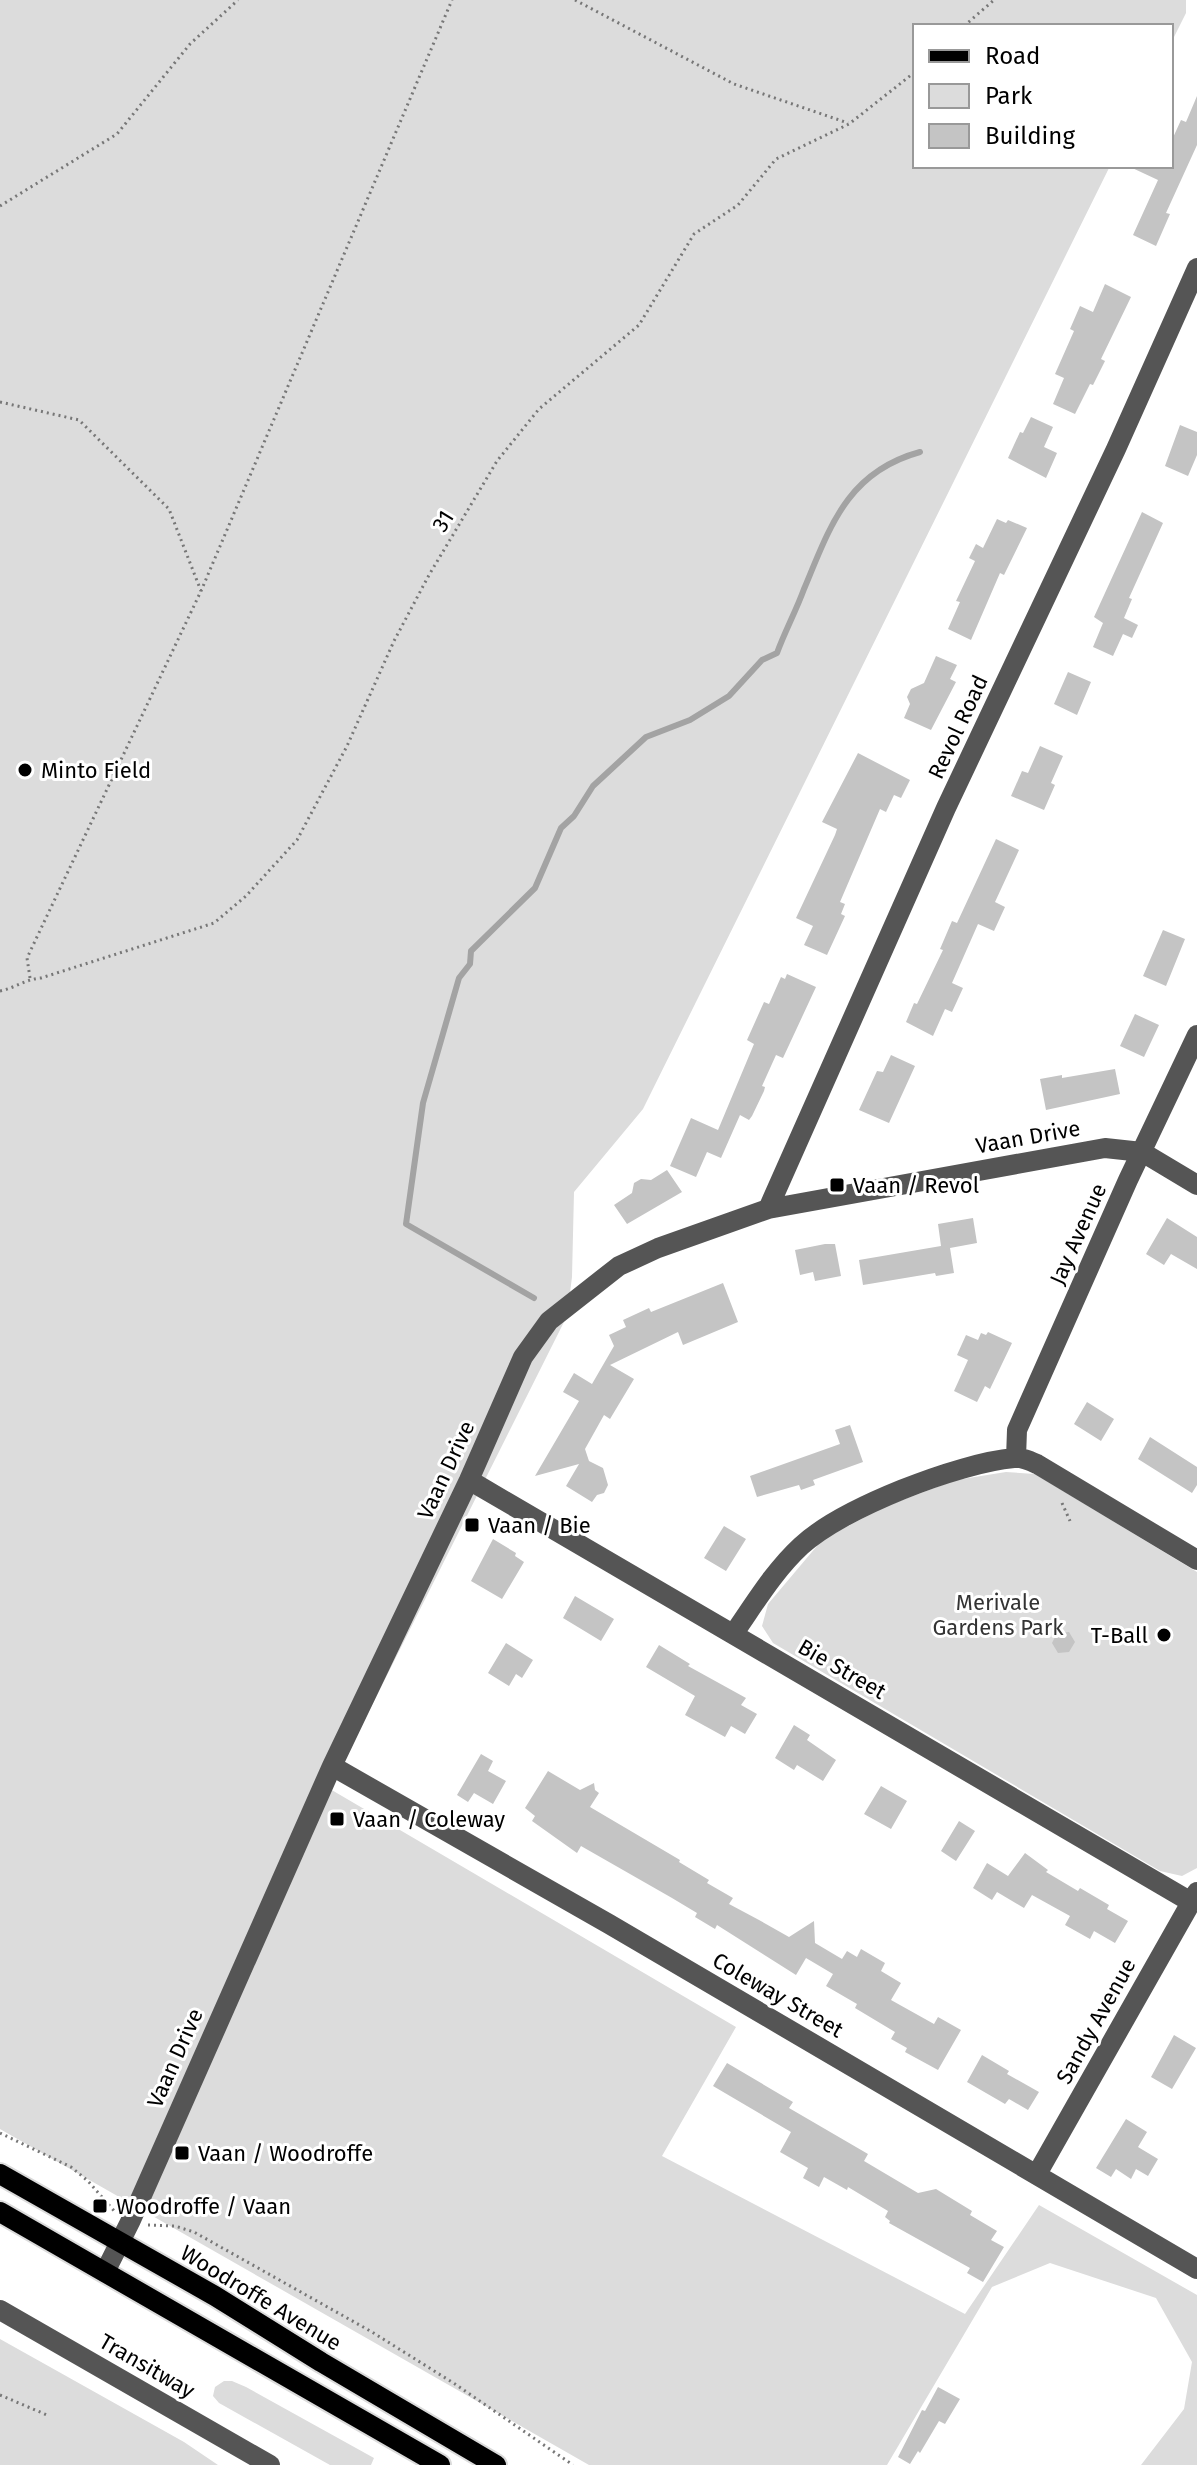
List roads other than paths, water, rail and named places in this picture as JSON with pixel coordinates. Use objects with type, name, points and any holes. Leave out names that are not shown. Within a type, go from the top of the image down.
[{"type":"main road","name":"Woodroffe Avenue","points":[[0,2174],[215,2296],[496,2465]]},
{"type":"main road","points":[[0,2212],[440,2465]]},
{"type":"street","name":"Revol Road","points":[[768,1209],[946,808],[1116,449],[1197,268]]},
{"type":"street","name":"Jay Avenue","points":[[1016,1458],[1017,1430],[1197,1035]]},
{"type":"street","name":"Vaan Drive","points":[[105,2272],[332,1766],[469,1480],[523,1357],[549,1321],[619,1266],[658,1248],[768,1209],[1105,1148],[1142,1152],[1197,1185]]},
{"type":"street","points":[[734,1633],[766,1585],[800,1546],[828,1525],[866,1505],[954,1471],[1016,1458],[1037,1464],[1197,1560]]},
{"type":"street","name":"Bie Street","points":[[469,1480],[1194,1897]]},
{"type":"street","name":"Coleway Street","points":[[332,1766],[609,1924],[1197,2269]]},
{"type":"street","name":"Sandy Avenue","points":[[1037,2174],[1194,1897]]},
{"type":"street","name":"Transitway","points":[[0,2310],[270,2465]]},
{"type":"waterway","points":[[534,1298],[406,1224],[423,1103],[459,978],[470,964],[471,951],[535,888],[561,828],[574,816],[593,786],[646,737],[690,720],[729,696],[762,660],[777,653],[823,544],[844,505],[875,473],[895,461],[920,452]]},
{"type":"place","name":"Minto Field","points":[[25,770]]},
{"type":"place","name":"Vaan / Revol","points":[[837,1185]]},
{"type":"place","name":"Vaan / Bie","points":[[472,1525]]},
{"type":"place","name":"T-Ball","points":[[1164,1635]]},
{"type":"place","name":"Vaan / Coleway","points":[[337,1819]]},
{"type":"place","name":"Vaan / Woodroffe","points":[[182,2153]]},
{"type":"place","name":"Woodroffe / Vaan","points":[[100,2206]]},
{"type":"park label","name":"Merivale Gardens Park","points":[[998,1614]]}]
